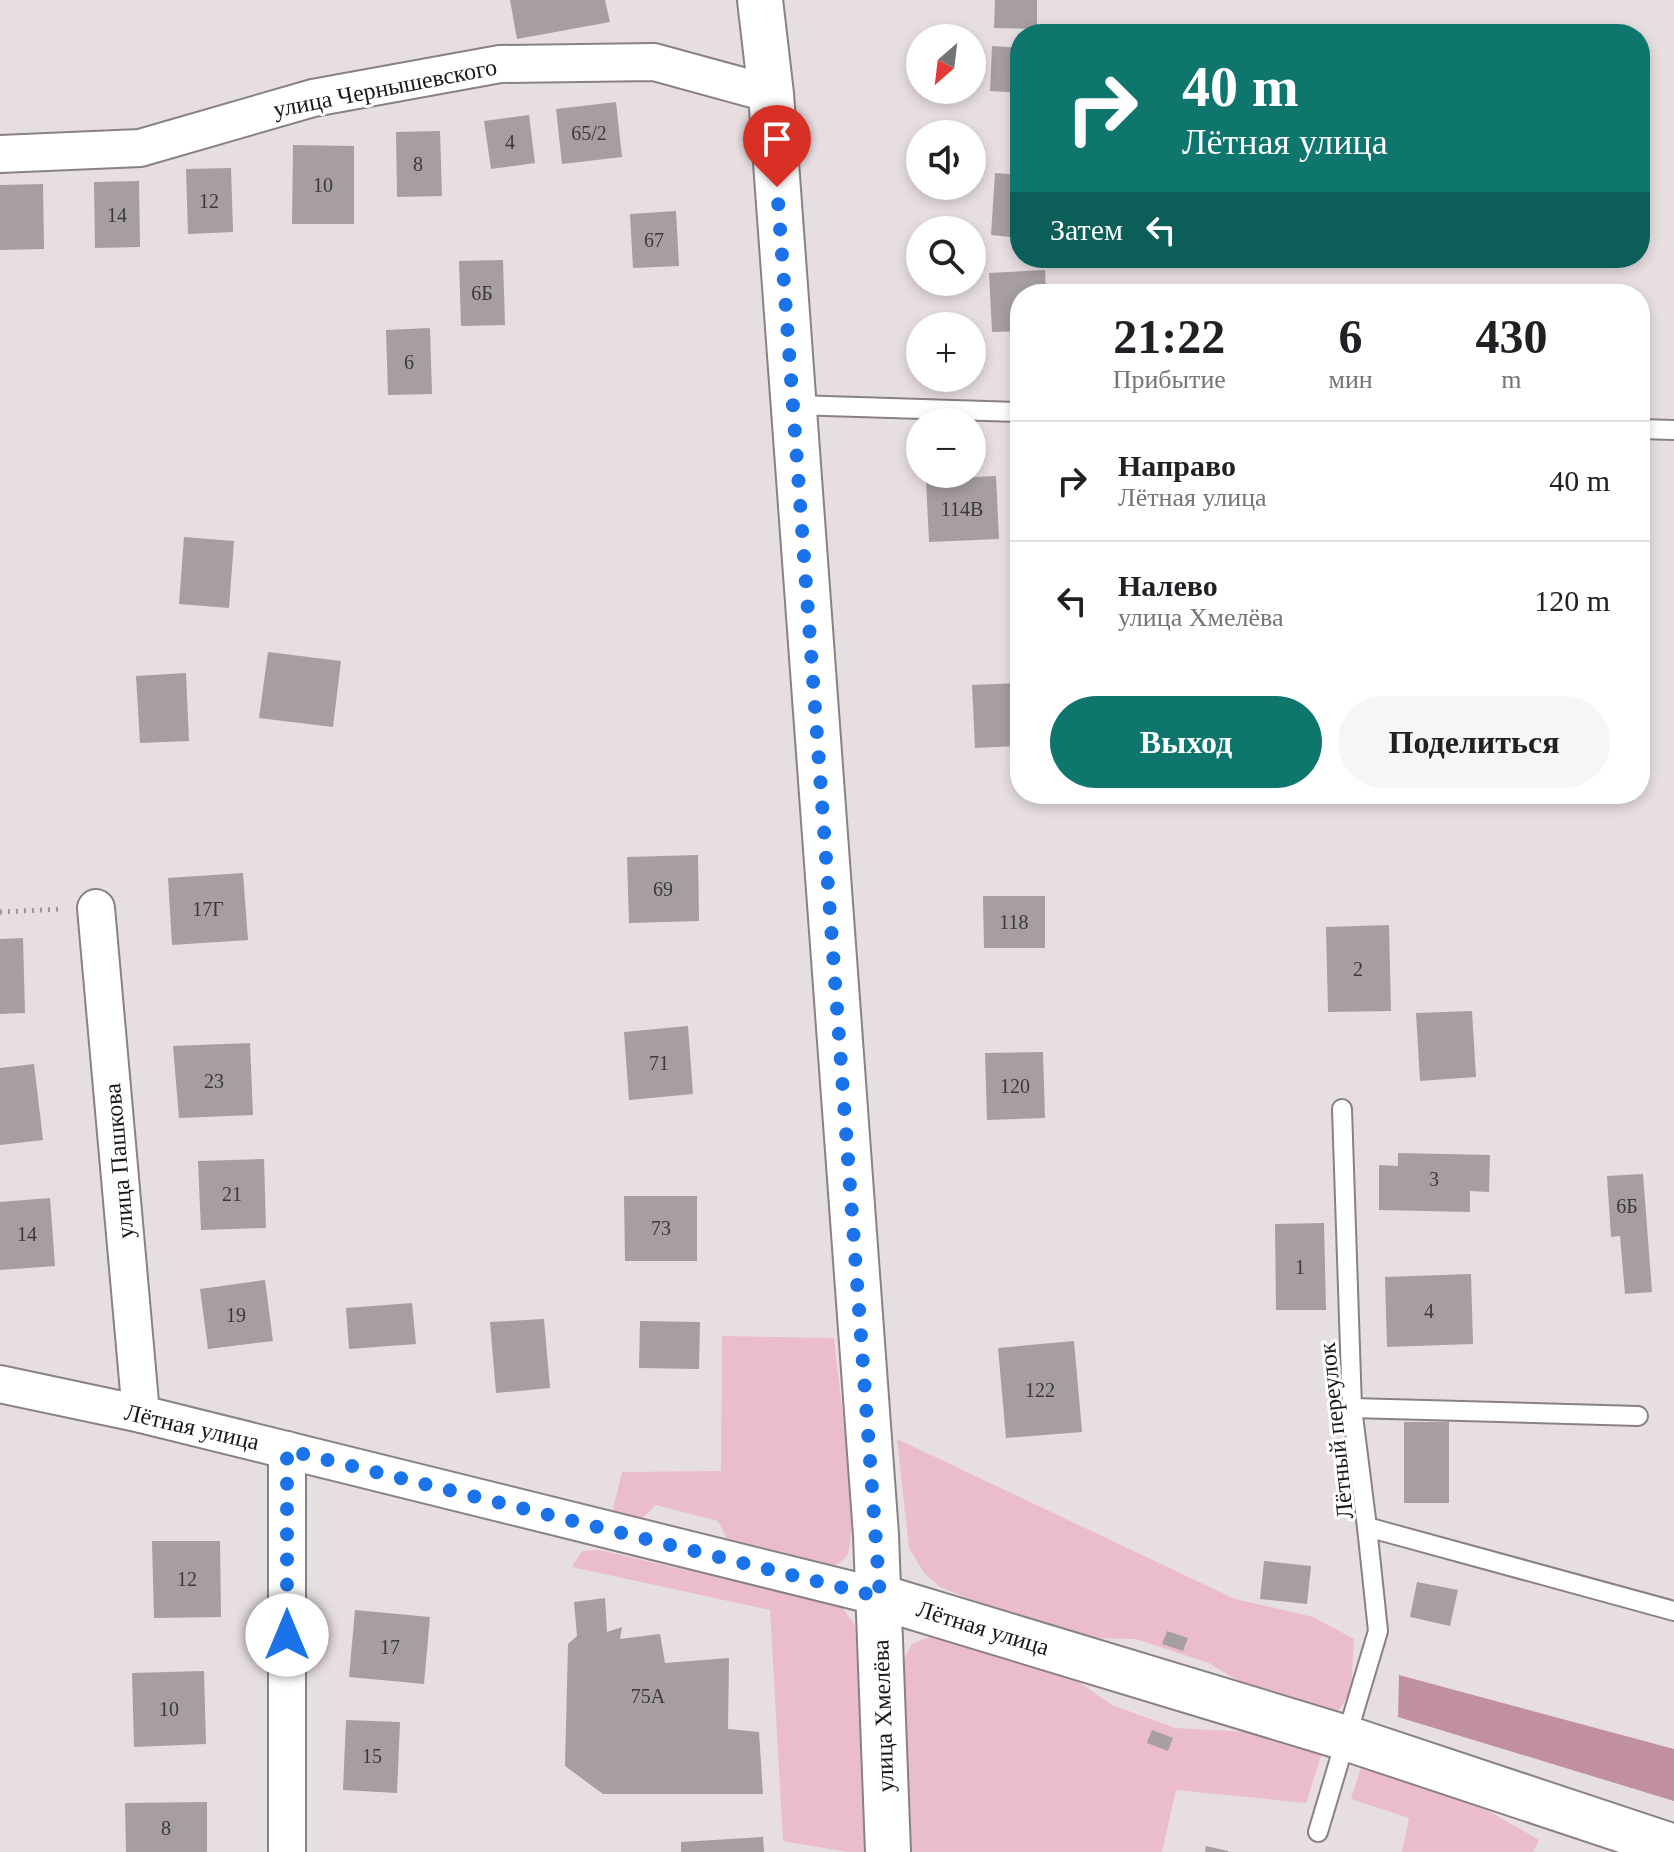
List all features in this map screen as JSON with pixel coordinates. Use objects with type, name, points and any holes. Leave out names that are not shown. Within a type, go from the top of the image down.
[{"type":"main road","name":"улица Хмелёва","points":[[760,0],[771,94],[791,405],[880,1597],[888,1852]]},
{"type":"main road","name":"Лётная улица","points":[[880,1597],[1346,1738],[1674,1847]]},
{"type":"street","name":"улица Чернышевского","points":[[0,154],[140,148],[313,98],[500,64],[654,62],[771,94]]},
{"type":"street","name":"улица Пашкова","points":[[96,908],[141,1414]]},
{"type":"street","name":"Лётная улица","points":[[0,1384],[141,1414],[880,1597]]},
{"type":"street","points":[[287,1450],[287,1852]]},
{"type":"lane","points":[[791,405],[1010,412]]},
{"type":"lane","points":[[1650,429],[1674,430]]},
{"type":"lane","name":"Лётный переулок","points":[[1342,1109],[1352,1408],[1367,1527],[1674,1611]]},
{"type":"lane","points":[[1352,1408],[1638,1416]]},
{"type":"lane","points":[[1318,1832],[1378,1631],[1367,1527]]},
{"type":"path","points":[[0,912],[96,908]]},
{"type":"shaded area","points":[[722,1336],[834,1338],[851,1513],[848,1553],[838,1564],[823,1569],[730,1545],[718,1521],[656,1505],[634,1526],[611,1518],[622,1472],[721,1471]]},
{"type":"shaded area","points":[[897,1439],[1235,1599],[1313,1617],[1354,1639],[1351,1691],[1339,1710],[1313,1708],[1248,1687],[1209,1663],[1136,1639],[1087,1638],[989,1607],[940,1587],[924,1573],[909,1548]]},
{"type":"shaded area","points":[[600,1550],[842,1607],[855,1625],[871,1852],[847,1852],[783,1841],[770,1610],[572,1567],[582,1551]]},
{"type":"shaded area","points":[[935,1635],[1060,1669],[1112,1705],[1175,1728],[1271,1733],[1322,1753],[1306,1803],[1176,1790],[1162,1852],[906,1852],[898,1669],[912,1644]]},
{"type":"shaded area","points":[[1399,1675],[1674,1749],[1674,1801],[1398,1717]]},
{"type":"shaded area","points":[[1362,1764],[1487,1810],[1539,1840],[1533,1852],[1402,1852],[1409,1818],[1351,1799]]},
{"type":"building","points":[[510,0],[605,0],[610,22],[517,39]]},
{"type":"building","points":[[995,0],[1037,0],[1037,24],[1010,24],[1010,28],[994,28]]},
{"type":"building","points":[[992,46],[1010,47],[1010,92],[990,91]]},
{"type":"building","points":[[616,102],[622,157],[562,164],[556,109]]},
{"type":"building","points":[[529,115],[535,163],[491,169],[484,121]]},
{"type":"building","points":[[440,131],[442,196],[397,197],[396,132]]},
{"type":"building","points":[[293,145],[354,146],[354,224],[292,224]]},
{"type":"building","points":[[231,168],[233,232],[188,234],[186,169]]},
{"type":"building","points":[[995,173],[1010,174],[1010,237],[991,235]]},
{"type":"building","points":[[139,181],[140,247],[95,248],[94,182]]},
{"type":"building","points":[[43,184],[44,249],[0,250],[0,185]]},
{"type":"building","points":[[676,211],[679,266],[633,268],[630,214]]},
{"type":"building","points":[[503,260],[505,325],[461,326],[459,261]]},
{"type":"building","points":[[1045,270],[1046,284],[1010,284],[1010,331],[992,332],[989,273]]},
{"type":"building","points":[[430,328],[432,394],[388,395],[386,330]]},
{"type":"building","points":[[986,476],[996,476],[999,539],[929,542],[926,488],[986,488]]},
{"type":"building","points":[[184,537],[234,541],[229,608],[179,604]]},
{"type":"building","points":[[268,652],[341,661],[333,727],[259,718]]},
{"type":"building","points":[[186,673],[189,741],[140,743],[136,676]]},
{"type":"building","points":[[1010,683],[1010,746],[975,748],[972,685]]},
{"type":"building","points":[[698,855],[699,921],[629,923],[627,857]]},
{"type":"building","points":[[243,873],[248,940],[172,945],[168,878]]},
{"type":"building","points":[[983,896],[1045,896],[1045,948],[984,948]]},
{"type":"building","points":[[1389,925],[1391,1011],[1328,1012],[1326,927]]},
{"type":"building","points":[[23,938],[25,1013],[0,1014],[0,939]]},
{"type":"building","points":[[1472,1011],[1476,1077],[1420,1081],[1416,1013]]},
{"type":"building","points":[[688,1026],[693,1094],[629,1100],[624,1032]]},
{"type":"building","points":[[250,1043],[253,1115],[179,1118],[173,1046]]},
{"type":"building","points":[[1043,1052],[1045,1118],[987,1120],[985,1053]]},
{"type":"building","points":[[34,1064],[43,1140],[0,1145],[0,1068]]},
{"type":"building","points":[[1398,1153],[1490,1155],[1489,1192],[1470,1191],[1470,1212],[1379,1210],[1379,1165],[1398,1166]]},
{"type":"building","points":[[264,1159],[266,1228],[201,1230],[198,1161]]},
{"type":"building","points":[[1643,1174],[1652,1292],[1625,1294],[1620,1236],[1611,1237],[1607,1176]]},
{"type":"building","points":[[624,1196],[697,1196],[697,1261],[625,1261]]},
{"type":"building","points":[[50,1198],[55,1266],[0,1270],[0,1202]]},
{"type":"building","points":[[1324,1223],[1326,1310],[1276,1310],[1275,1224]]},
{"type":"building","points":[[1471,1274],[1473,1344],[1387,1347],[1385,1277]]},
{"type":"building","points":[[265,1280],[273,1341],[208,1349],[200,1289]]},
{"type":"building","points":[[412,1303],[416,1344],[349,1349],[346,1308]]},
{"type":"building","points":[[544,1319],[550,1388],[496,1393],[490,1322]]},
{"type":"building","points":[[640,1321],[700,1322],[699,1369],[639,1368]]},
{"type":"building","points":[[1074,1341],[1082,1432],[1006,1438],[998,1348]]},
{"type":"building","points":[[1404,1422],[1449,1422],[1449,1503],[1404,1503]]},
{"type":"building","points":[[152,1541],[220,1541],[221,1617],[154,1618]]},
{"type":"building","points":[[1264,1561],[1311,1566],[1307,1604],[1260,1599]]},
{"type":"building","points":[[1417,1582],[1458,1590],[1450,1626],[1410,1617]]},
{"type":"building","points":[[605,1598],[607,1632],[622,1627],[620,1639],[660,1634],[665,1663],[729,1658],[728,1729],[759,1732],[763,1794],[603,1794],[565,1766],[568,1644],[577,1636],[574,1602]]},
{"type":"building","points":[[355,1610],[430,1617],[424,1684],[349,1677]]},
{"type":"building","points":[[1167,1631],[1188,1638],[1183,1651],[1162,1644]]},
{"type":"building","points":[[204,1671],[206,1744],[134,1747],[132,1673]]},
{"type":"building","points":[[346,1720],[400,1722],[397,1793],[343,1790]]},
{"type":"building","points":[[1152,1730],[1173,1738],[1168,1751],[1147,1743]]},
{"type":"building","points":[[207,1802],[207,1852],[126,1852],[125,1803]]},
{"type":"building","points":[[763,1837],[764,1852],[681,1852],[681,1842]]},
{"type":"building","points":[[1206,1846],[1228,1851],[1228,1852],[1205,1852]]},
{"type":"route","points":[[287,1635],[287,1450],[880,1597],[777,187]]}]
